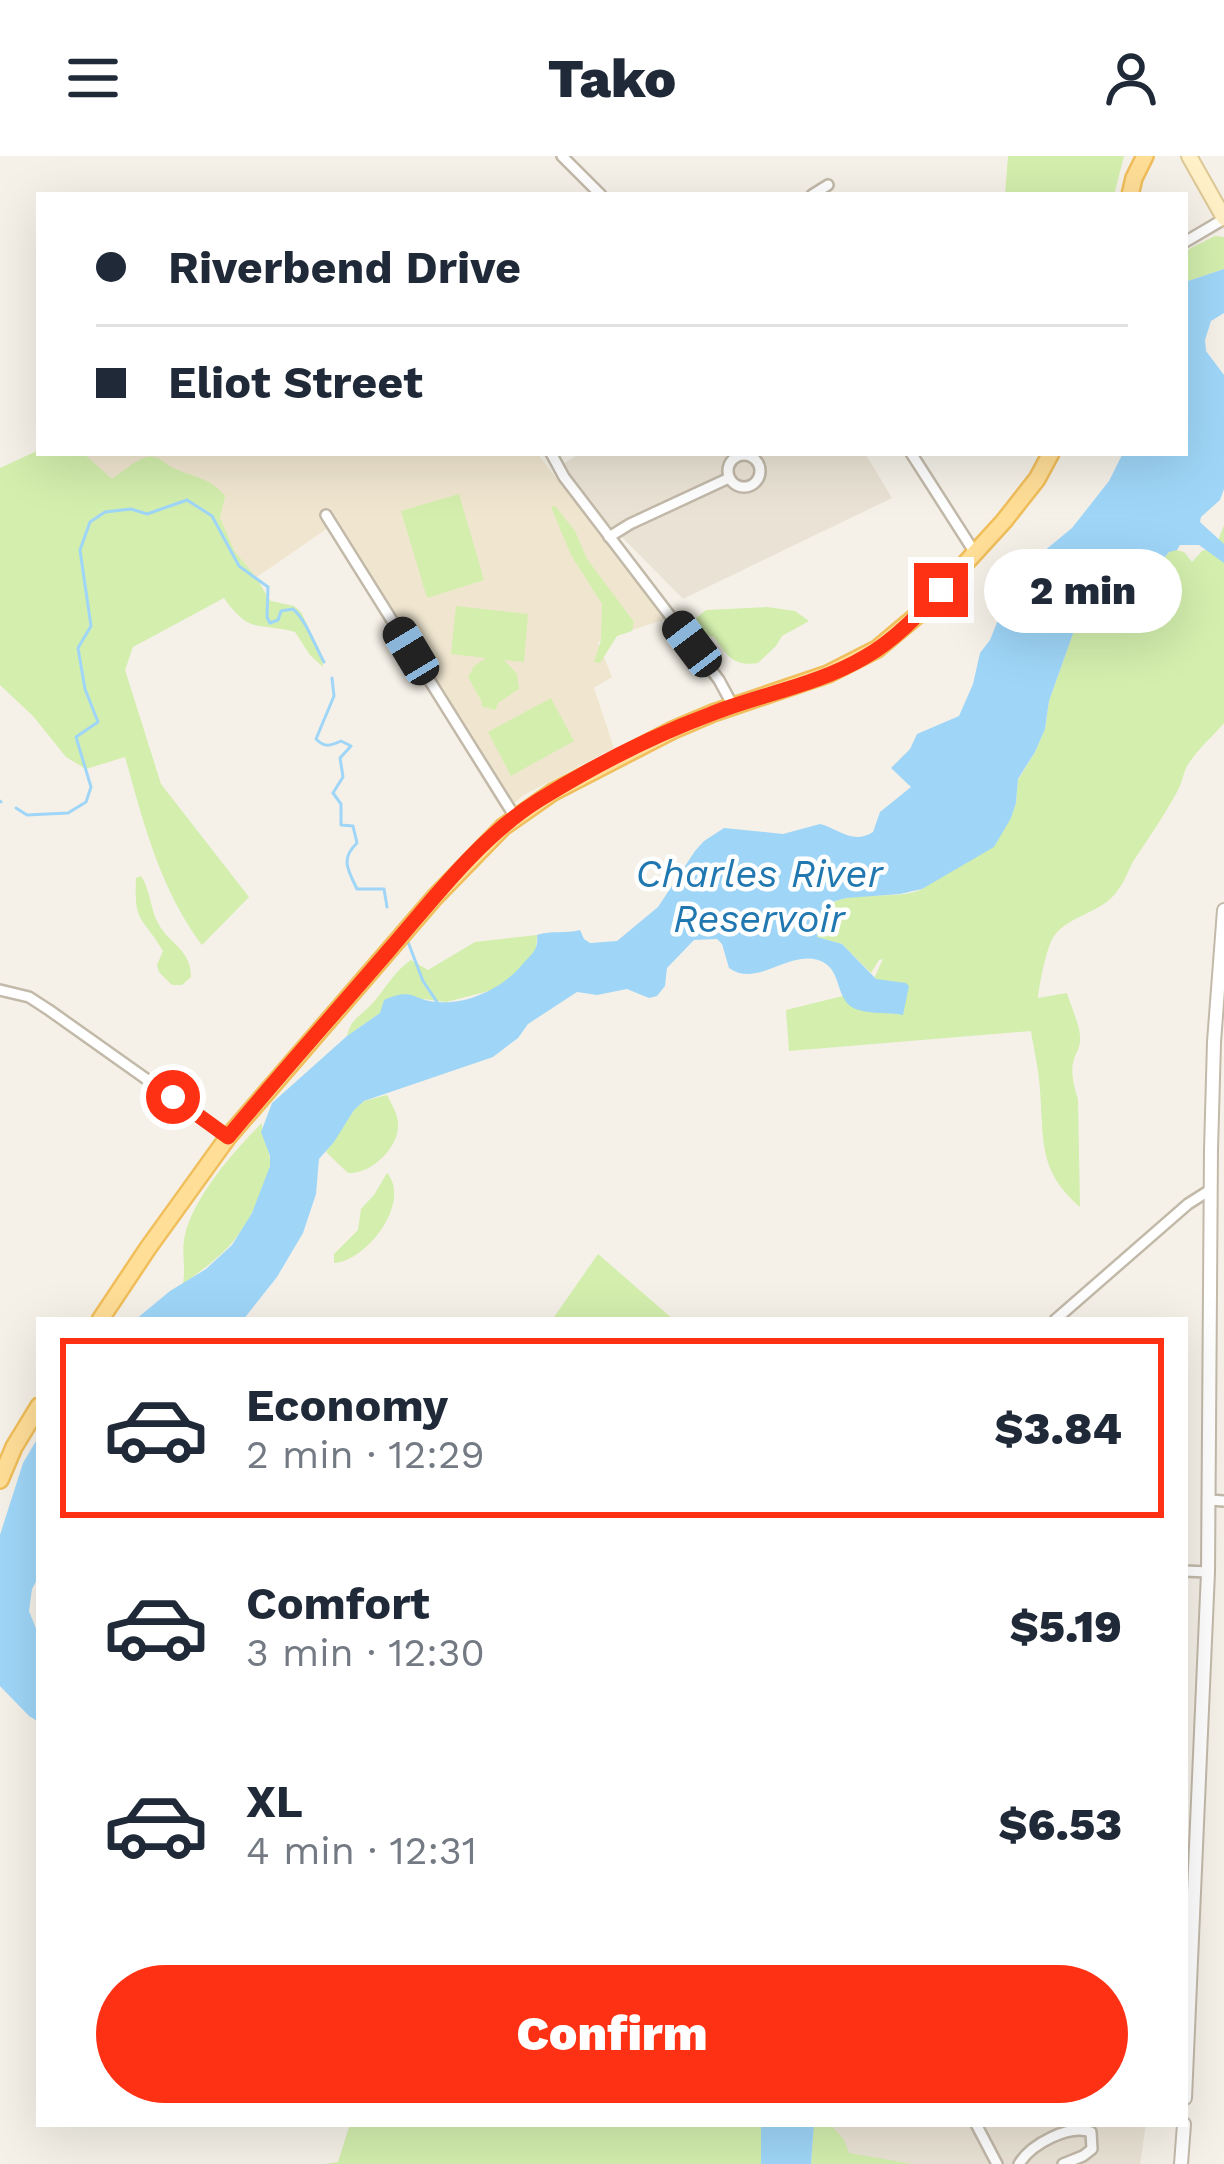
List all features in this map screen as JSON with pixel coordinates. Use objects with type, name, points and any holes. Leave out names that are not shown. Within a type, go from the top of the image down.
[{"type":"main road","points":[[1131,192],[1145,156]]},
{"type":"main road","points":[[1189,156],[1224,219]]},
{"type":"main road","points":[[102,1317],[228,1137],[484,844],[553,792],[687,723],[866,656],[909,623],[975,553],[1037,479],[1049,456]]},
{"type":"main road","points":[[0,1480],[7,1444],[36,1410]]},
{"type":"street","points":[[562,156],[598,192]]},
{"type":"street","points":[[817,192],[828,185]]},
{"type":"street","points":[[1188,240],[1224,219]]},
{"type":"street","points":[[553,456],[719,680],[733,706]]},
{"type":"street","points":[[913,456],[975,553]]},
{"type":"street","points":[[609,537],[729,478]]},
{"type":"street","points":[[326,515],[515,817]]},
{"type":"street","points":[[1188,2029],[1208,1572],[1216,1501],[1216,1237],[1210,1190],[1224,910]]},
{"type":"street","points":[[1,988],[50,1010],[228,1137]]},
{"type":"street","points":[[1058,1317],[1210,1190]]},
{"type":"street","points":[[1188,1571],[1208,1572]]},
{"type":"street","points":[[978,2127],[997,2164]]},
{"type":"street","points":[[1181,2164],[1184,2127]]},
{"type":"street","points":[[1019,2164],[1028,2151],[1069,2131],[1084,2128],[1091,2132],[1092,2149],[1064,2164]]},
{"type":"shaded area","points":[[86,456],[539,456],[665,619],[598,642],[612,677],[594,688],[614,748],[524,795],[503,812],[328,528],[235,592]]},
{"type":"shaded area","points":[[576,456],[867,456],[892,498],[683,599],[559,467]]},
{"type":"shaded area","points":[[814,2127],[1146,2127],[1140,2164],[913,2164],[813,2148]]},
{"type":"green space","points":[[1008,156],[1124,156],[1115,192],[1005,192]]},
{"type":"green space","points":[[1215,236],[1224,237],[1224,269],[1188,281],[1188,250]]},
{"type":"green space","points":[[36,451],[36,456],[86,456],[112,479],[137,461],[154,457],[214,485],[225,496],[220,518],[235,552],[271,601],[301,612],[321,653],[323,667],[295,632],[248,622],[224,598],[133,647],[125,670],[161,784],[249,897],[202,945],[164,879],[125,757],[86,769],[66,757],[0,685],[0,468]]},
{"type":"green space","points":[[459,494],[484,580],[427,598],[401,511]]},
{"type":"green space","points":[[555,506],[634,622],[632,631],[617,636],[600,663],[594,662],[601,640],[602,604],[571,555],[551,507]]},
{"type":"green space","points":[[1224,525],[1224,723],[1187,766],[1179,789],[1115,894],[1054,936],[1042,975],[1038,998],[1067,993],[1079,1029],[1072,1069],[1078,1099],[1080,1207],[1057,1180],[1046,1154],[1031,1031],[789,1051],[786,1010],[871,985],[883,959],[871,973],[842,944],[817,937],[828,906],[856,896],[922,889],[1011,818],[1018,780],[1045,729],[1049,701],[1075,628],[1144,582],[1173,549],[1184,552],[1192,562],[1202,551],[1216,546]]},
{"type":"green space","points":[[456,606],[528,614],[524,662],[504,660],[517,674],[519,689],[495,710],[481,706],[468,677],[486,658],[451,654]]},
{"type":"green space","points":[[767,607],[795,611],[809,621],[782,636],[758,663],[737,661],[714,637],[699,634],[696,618],[706,610]]},
{"type":"green space","points":[[551,698],[574,741],[511,776],[488,732]]},
{"type":"green space","points":[[141,876],[159,925],[188,960],[191,977],[182,985],[172,985],[159,972],[163,951],[136,904],[136,878]]},
{"type":"green space","points":[[537,935],[536,951],[493,990],[446,1002],[424,999],[380,1013],[347,1036],[353,1022],[411,960],[428,970],[475,942]]},
{"type":"green space","points":[[387,1095],[398,1122],[395,1140],[375,1164],[348,1173],[326,1152],[354,1110],[364,1101]]},
{"type":"green space","points":[[262,1123],[270,1165],[251,1214],[228,1247],[183,1284],[189,1221],[228,1160]]},
{"type":"green space","points":[[387,1173],[394,1199],[382,1228],[360,1252],[334,1263],[334,1254],[358,1230],[361,1209]]},
{"type":"green space","points":[[598,1254],[671,1317],[554,1317]]},
{"type":"green space","points":[[349,2127],[761,2127],[761,2164],[325,2164],[338,2162]]},
{"type":"green space","points":[[814,2127],[833,2127],[849,2153],[913,2164],[811,2164]]},
{"type":"water","name":"Charles River Reservoir","points":[[1224,269],[1224,313],[1211,321],[1205,340],[1206,351],[1224,375],[1224,489],[1200,522],[1224,544],[1224,563],[1199,545],[1180,545],[1144,582],[1075,628],[1049,701],[1045,729],[1018,779],[1011,818],[994,847],[922,889],[846,898],[835,901],[819,916],[817,937],[842,944],[876,979],[909,986],[903,1015],[867,1012],[849,1005],[831,968],[818,960],[795,960],[761,972],[740,973],[729,968],[717,939],[694,940],[667,968],[665,986],[657,996],[649,998],[627,989],[597,995],[577,992],[528,1024],[493,1057],[364,1101],[319,1159],[316,1194],[303,1233],[245,1317],[139,1317],[232,1245],[252,1213],[270,1166],[261,1132],[272,1103],[380,1013],[384,1000],[407,994],[449,1002],[484,993],[513,974],[534,952],[537,935],[580,930],[590,943],[617,941],[658,907],[695,851],[724,828],[783,834],[820,824],[852,836],[873,832],[880,812],[911,787],[891,768],[917,734],[959,716],[980,653],[1014,580],[1072,528],[1109,481],[1122,456],[1188,456],[1188,281]]},
{"type":"water","points":[[36,1441],[36,1582],[29,1611],[36,1628],[36,1720],[0,1686],[0,1535],[23,1463]]},
{"type":"water","points":[[761,2127],[814,2127],[811,2164],[761,2164]]},
{"type":"waterway","points":[[16,808],[27,815],[68,813],[86,802],[91,787],[76,737],[98,722],[85,689],[78,648],[91,626],[80,550],[90,522],[105,512],[131,509],[147,514],[187,500],[212,516],[239,566],[268,587],[270,623],[278,620],[281,611],[293,609],[324,662]]},
{"type":"waterway","points":[[332,678],[334,696],[316,739],[325,745],[341,741],[351,746],[340,758],[343,777],[333,793],[341,804],[341,825],[353,826],[357,843],[347,865],[357,889],[384,889],[387,907]]},
{"type":"waterway","points":[[408,942],[423,981],[439,1005]]},
{"type":"route","points":[[173,1097],[228,1137],[435,897],[515,817],[673,730],[866,656],[909,623],[941,590]]}]
